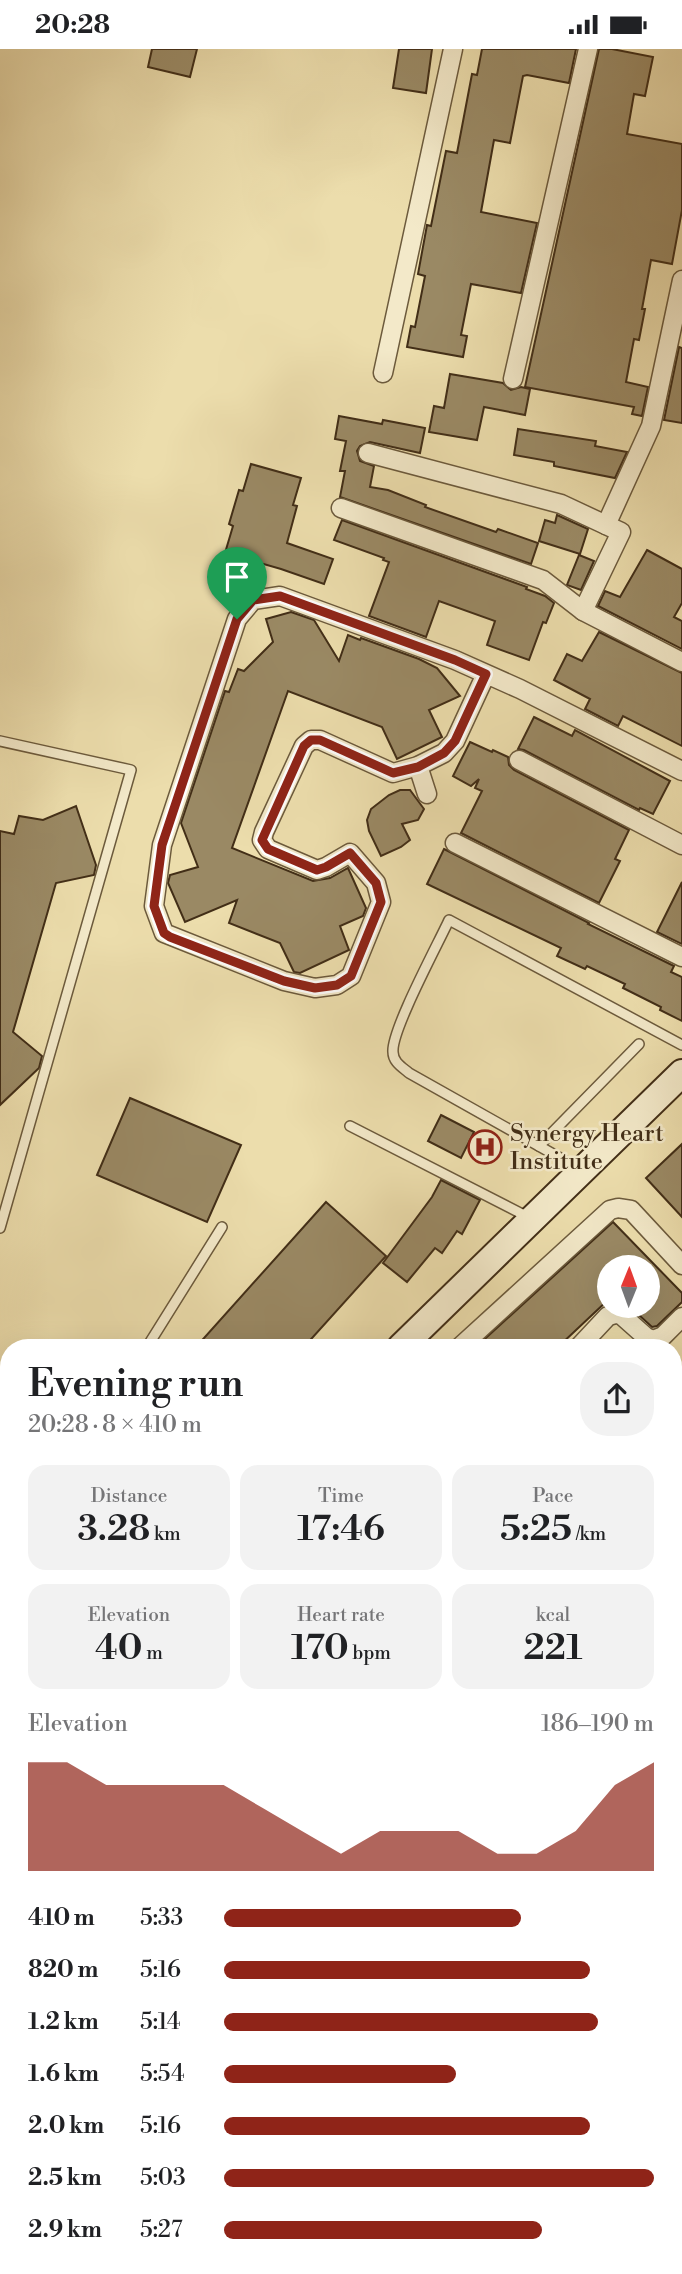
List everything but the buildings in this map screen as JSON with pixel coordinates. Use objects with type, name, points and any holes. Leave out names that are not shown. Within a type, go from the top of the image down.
[{"type":"street","points":[[383,373],[453,49]]},
{"type":"street","points":[[513,379],[588,49]]},
{"type":"street","points":[[606,525],[652,426],[682,280]]},
{"type":"street","points":[[368,453],[561,504],[621,532],[583,611]]},
{"type":"street","points":[[341,508],[543,580],[583,611],[682,662]]},
{"type":"street","points":[[486,674],[455,741],[444,753],[418,767],[393,773],[320,740],[311,740],[304,746],[264,832],[262,840],[268,849],[317,870],[350,853],[376,883],[381,902],[351,976],[337,985],[315,988],[284,981],[164,933],[154,906],[162,845],[237,619],[253,600],[280,596],[455,660],[520,689],[682,771]]},
{"type":"street","points":[[519,760],[682,845]]},
{"type":"street","points":[[418,767],[427,794]]},
{"type":"street","points":[[455,843],[682,957]]},
{"type":"street","points":[[412,1339],[681,1077]]},
{"type":"street","points":[[469,1339],[610,1210],[631,1210],[682,1265]]},
{"type":"street","points":[[591,1339],[608,1316],[618,1313],[651,1339]]},
{"type":"street","points":[[656,1339],[663,1336],[682,1317]]},
{"type":"lane","points":[[0,741],[131,770],[0,1228]]},
{"type":"lane","points":[[582,1171],[409,1073],[395,1061],[392,1051],[399,1026],[449,920],[682,1045]]},
{"type":"lane","points":[[539,1146],[639,1044]]},
{"type":"lane","points":[[350,1126],[533,1219]]},
{"type":"lane","points":[[152,1339],[222,1227]]},
{"type":"place","name":"Synergy Heart Institute","points":[[485,1147]]},
{"type":"route","points":[[280,596],[455,660],[486,674],[455,741],[444,753],[418,767],[393,773],[320,740],[311,740],[304,746],[262,840],[268,849],[317,870],[345,858],[350,853],[376,883],[381,902],[351,976],[337,985],[315,988],[284,981],[170,937],[164,933],[154,906],[162,845],[237,619],[253,600],[280,596]]}]
